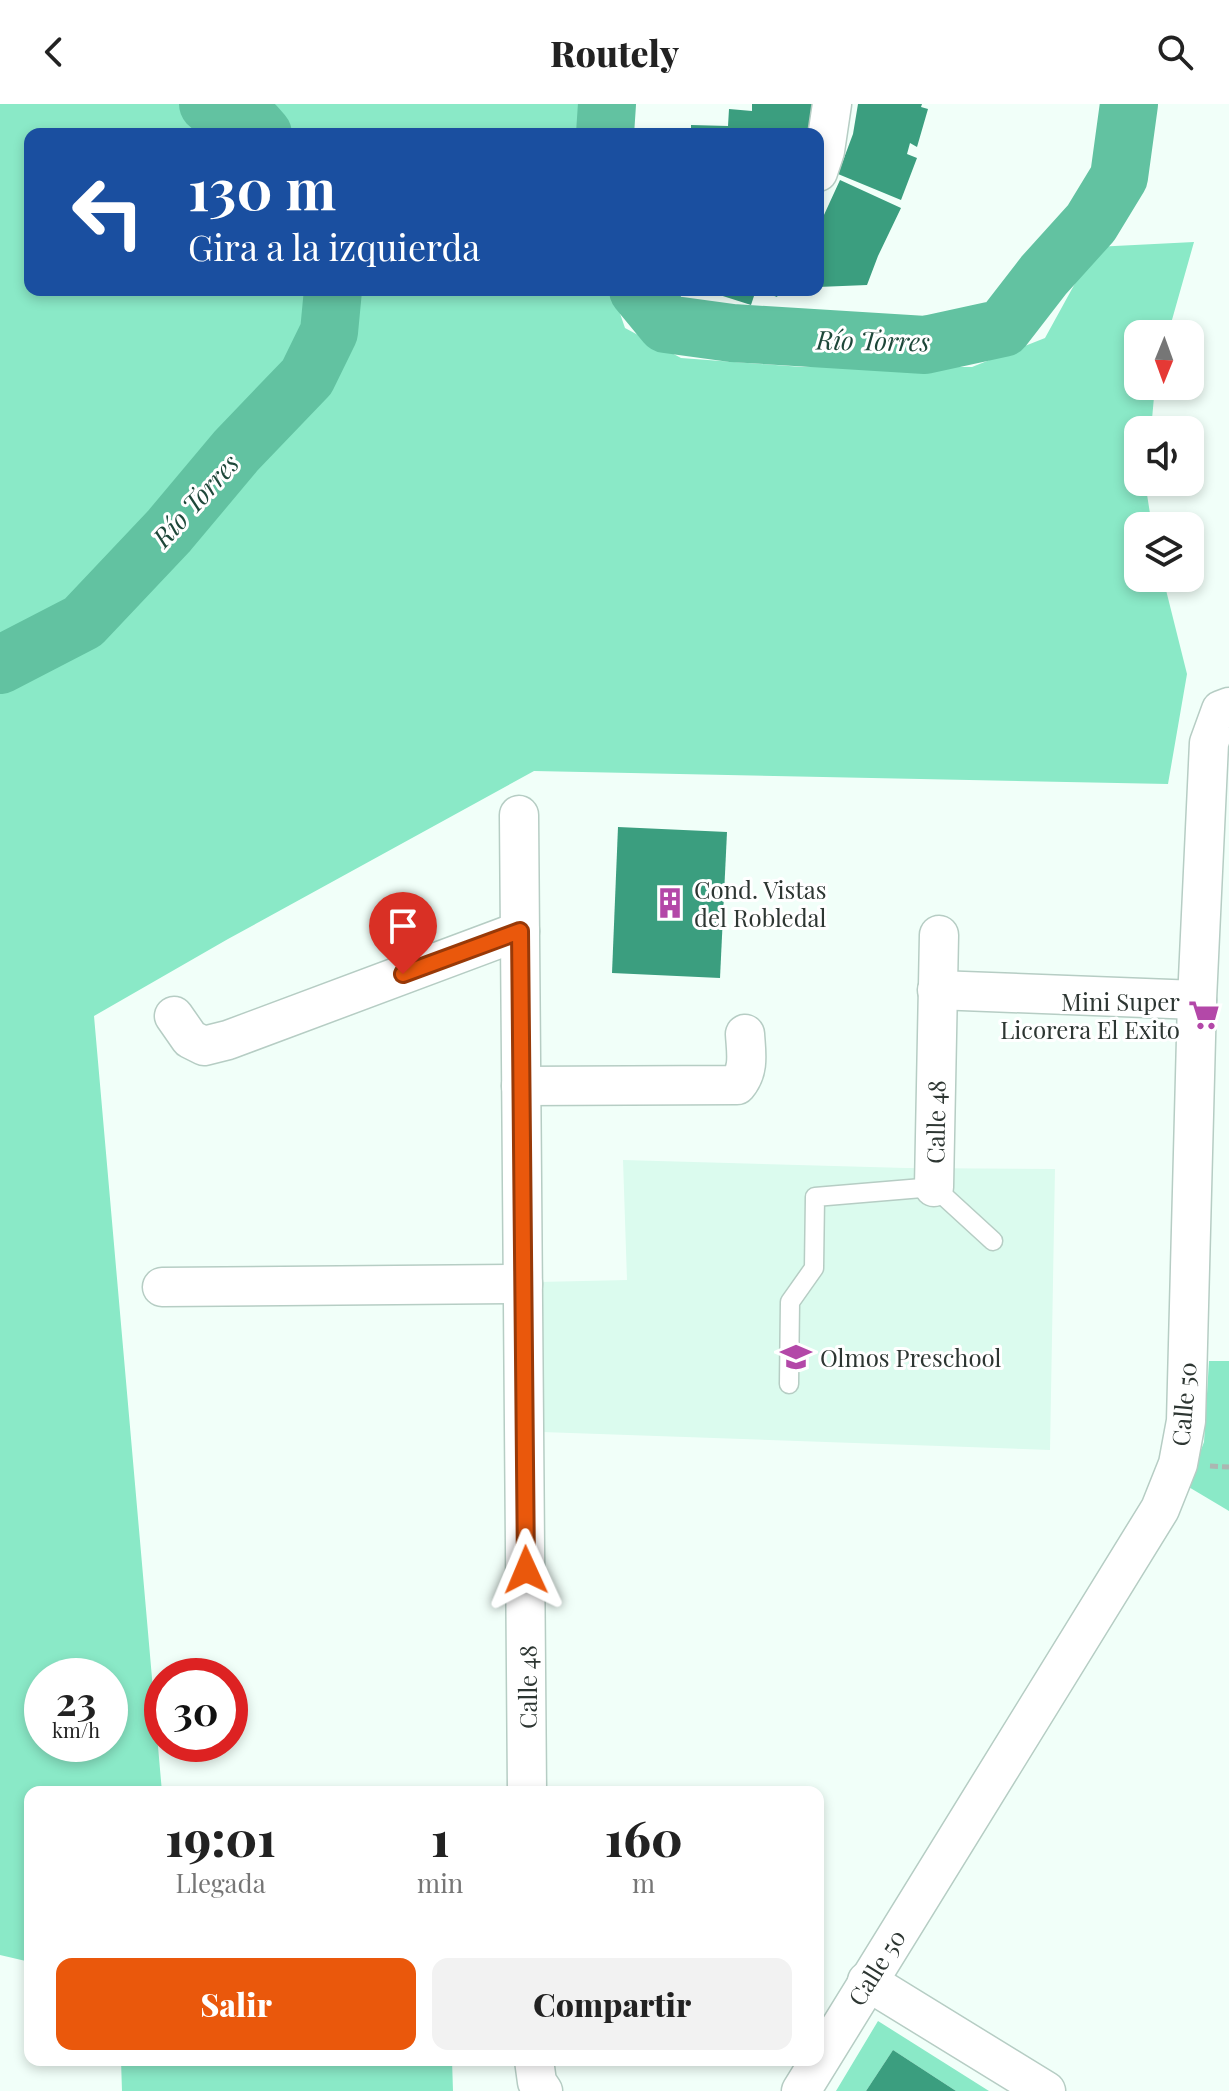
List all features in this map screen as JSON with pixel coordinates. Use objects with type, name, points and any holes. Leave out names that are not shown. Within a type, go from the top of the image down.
[{"type":"street","points":[[824,154],[832,104]]},
{"type":"street","name":"Calle 50","points":[[824,2053],[1160,1509],[1178,1464],[1186,1421],[1197,1000],[1209,743],[1225,708]]},
{"type":"street","name":"Calle 48","points":[[519,815],[527,1786]]},
{"type":"street","points":[[174,1016],[190,1039],[204,1046],[228,1040],[520,931]]},
{"type":"street","name":"Calle 48","points":[[934,1187],[939,935]]},
{"type":"street","points":[[937,990],[1197,1000]]},
{"type":"street","points":[[521,1086],[737,1085],[746,1069],[745,1034]]},
{"type":"street","points":[[162,1287],[523,1284]]},
{"type":"street","points":[[867,1981],[1046,2091]]},
{"type":"street","name":"Calle 50","points":[[801,2091],[816,2066]]},
{"type":"lane","points":[[934,1187],[993,1241]]},
{"type":"lane","name":"Calle 48","points":[[789,1384],[790,1302],[814,1268],[815,1197],[934,1187]]},
{"type":"shaded area","name":"Olmos Preschool","points":[[623,1160],[1055,1169],[1050,1450],[542,1432],[539,1282],[627,1280]]},
{"type":"green space","points":[[0,104],[585,104],[586,128],[24,128],[24,296],[614,296],[625,328],[681,358],[802,367],[972,367],[1045,338],[1095,247],[1194,242],[1172,320],[1124,320],[1124,400],[1154,400],[1152,416],[1124,416],[1124,496],[1147,496],[1150,512],[1124,512],[1124,592],[1166,592],[1187,674],[1168,784],[534,771],[94,1016],[150,1658],[144,1658],[144,1762],[159,1762],[161,1786],[24,1786],[24,1961],[0,1955]]},
{"type":"green space","points":[[1209,1361],[1229,1361],[1229,1511],[1187,1486],[1204,1442]]},
{"type":"green space","points":[[878,2021],[989,2091],[956,2091],[893,2050],[866,2091],[836,2091]]},
{"type":"green space","points":[[121,2066],[452,2066],[453,2091],[122,2091]]},
{"type":"building","points":[[752,104],[821,104],[812,128],[691,128],[691,125],[728,126],[729,109],[752,111]]},
{"type":"building","points":[[858,104],[922,104],[921,107],[928,109],[917,147],[910,143],[907,154],[917,158],[901,200],[838,174],[853,134]]},
{"type":"building","points":[[840,180],[901,208],[867,285],[824,287],[824,215]]},
{"type":"building","points":[[723,296],[754,296],[751,305]]},
{"type":"building","name":"Cond. Vistas del Robledal","points":[[618,827],[727,832],[720,978],[612,973]]},
{"type":"building","points":[[893,2050],[956,2091],[866,2091]]},
{"type":"waterway","name":"Río Torres","points":[[208,104],[258,128]]},
{"type":"waterway","name":"Río Torres","points":[[605,128],[607,104]]},
{"type":"waterway","name":"Río Torres","points":[[643,296],[666,324],[732,333],[925,345],[1003,328],[1044,275],[1091,223],[1119,177],[1129,104]]},
{"type":"waterway","name":"Río Torres","points":[[0,665],[83,622],[169,531],[236,451],[307,377],[329,332],[332,296]]},
{"type":"place","name":"Cond. Vistas del Robledal","points":[[670,903]]},
{"type":"place","name":"Mini Super Licorera El Exito","points":[[1204,1015]]},
{"type":"place","name":"Olmos Preschool","points":[[796,1357]]},
{"type":"route","points":[[403,974],[520,931],[526,1570]]}]
